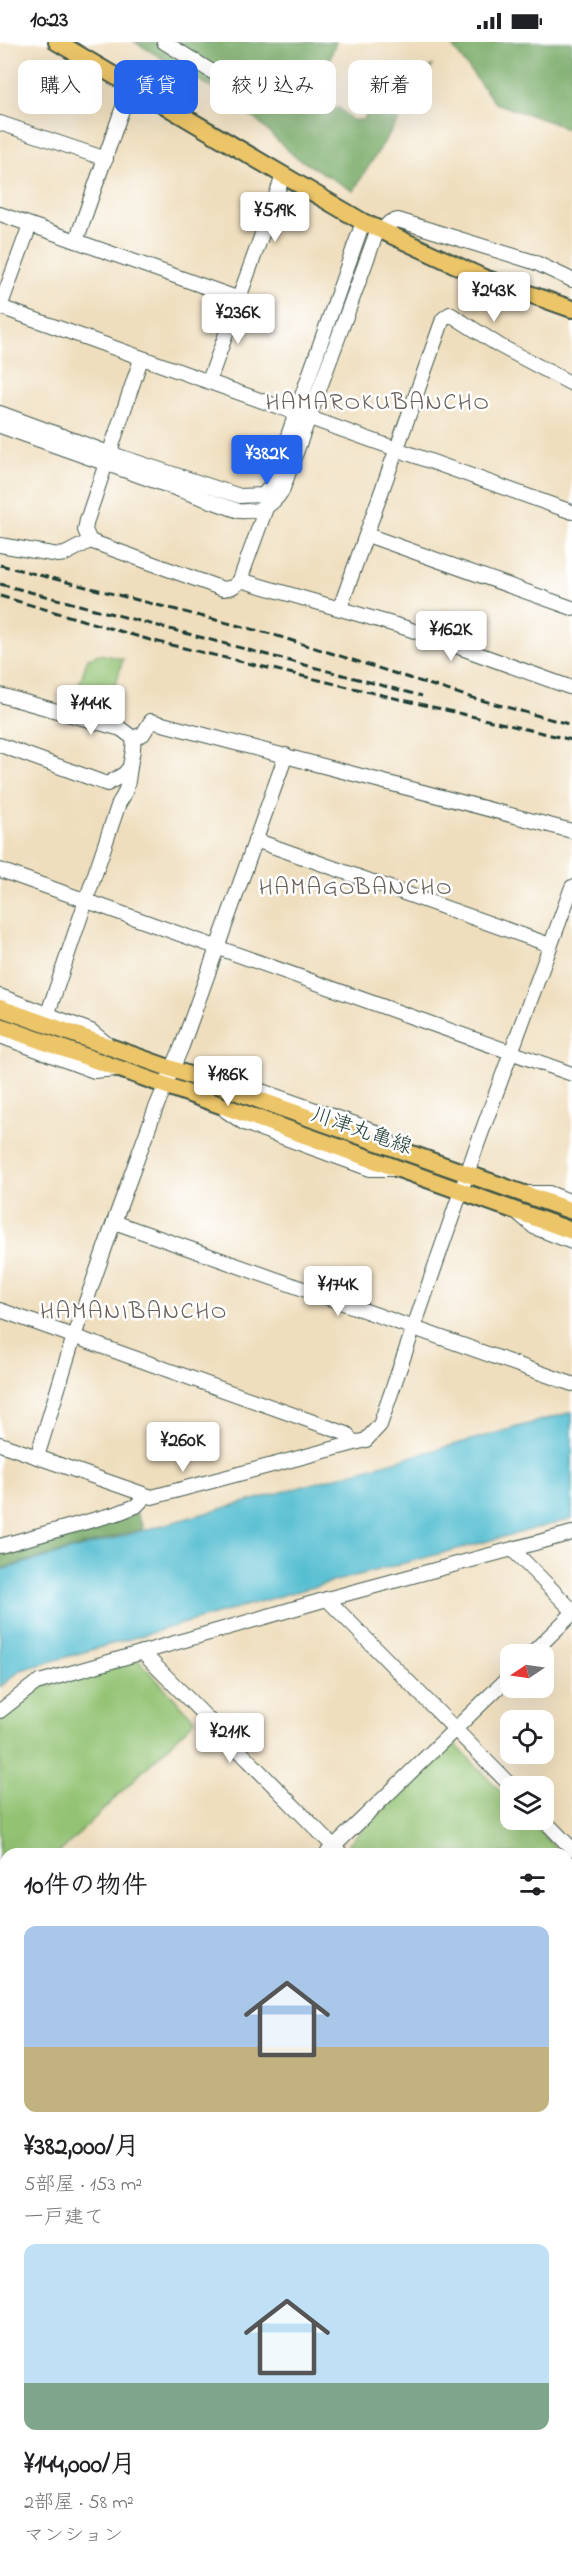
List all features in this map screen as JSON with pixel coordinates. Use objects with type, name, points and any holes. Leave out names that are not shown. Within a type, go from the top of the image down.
[{"type":"main road","points":[[57,42],[114,74]]},
{"type":"main road","points":[[181,114],[283,176],[374,227],[484,278],[572,309]]},
{"type":"main road","name":"川津丸亀線","points":[[0,1008],[211,1083],[405,1161]]},
{"type":"main road","name":"川津丸亀線","points":[[0,1026],[214,1103],[405,1161],[465,1182],[518,1192],[572,1211]]},
{"type":"main road","name":"川津丸亀線","points":[[465,1182],[514,1209],[572,1231]]},
{"type":"street","points":[[164,42],[210,70]]},
{"type":"street","points":[[76,241],[121,114]]},
{"type":"street","points":[[0,123],[106,159]]},
{"type":"street","points":[[209,381],[237,298],[283,176]]},
{"type":"street","points":[[0,214],[237,298]]},
{"type":"street","points":[[0,426],[271,505],[282,491],[303,416],[374,227],[398,220],[410,223],[534,262],[572,280]]},
{"type":"street","points":[[30,225],[0,307],[572,512]]},
{"type":"street","points":[[340,608],[443,319],[450,314],[500,346],[572,384]]},
{"type":"street","points":[[90,541],[86,525],[141,359]]},
{"type":"street","points":[[0,413],[107,459]]},
{"type":"street","points":[[0,545],[58,555],[65,554],[90,541],[223,589],[236,585],[240,580],[264,502]]},
{"type":"street","points":[[367,535],[572,608]]},
{"type":"street","points":[[240,580],[406,628],[572,688]]},
{"type":"street","points":[[0,695],[121,729],[133,738],[135,749],[130,767],[130,779],[124,797],[119,803],[48,1013]]},
{"type":"street","points":[[133,738],[143,734],[150,721],[572,831]]},
{"type":"street","points":[[0,745],[107,784],[119,803]]},
{"type":"street","points":[[37,1457],[74,1336],[114,1222],[172,1070],[285,755]]},
{"type":"street","points":[[107,784],[124,774],[130,767]]},
{"type":"street","points":[[255,840],[550,945]]},
{"type":"street","points":[[0,870],[216,949],[572,1074]]},
{"type":"street","points":[[0,1444],[146,1496],[157,1496],[366,1440],[380,1425],[550,945],[567,917],[572,887]]},
{"type":"street","points":[[0,996],[91,1031],[113,1049]]},
{"type":"street","points":[[0,1036],[94,1071],[118,1068]]},
{"type":"street","points":[[518,1192],[549,1193],[572,1202]]},
{"type":"street","points":[[514,1209],[534,1227],[572,1242]]},
{"type":"street","points":[[114,1222],[572,1384]]},
{"type":"street","points":[[0,1310],[347,1434],[351,1443]]},
{"type":"street","points":[[0,1546],[118,1513],[136,1506],[146,1496]]},
{"type":"street","points":[[0,1711],[36,1683],[327,1599],[572,1533]]},
{"type":"street","points":[[513,1550],[572,1612],[541,1644]]},
{"type":"street","points":[[327,1599],[501,1776]]},
{"type":"street","points":[[142,1652],[330,1848]]},
{"type":"street","points":[[338,1848],[500,1686]]},
{"type":"street","points":[[554,1830],[571,1848]]},
{"type":"green space","points":[[135,42],[155,42],[185,60],[165,60]]},
{"type":"green space","points":[[167,42],[336,42],[329,60],[210,60],[210,68]]},
{"type":"green space","points":[[452,42],[572,42],[572,133],[557,124],[495,103],[452,46]]},
{"type":"green space","points":[[198,68],[210,75],[210,87],[198,80]]},
{"type":"green space","points":[[336,108],[339,108],[352,120],[363,120],[367,114],[402,114],[353,191],[294,156],[247,114],[336,114]]},
{"type":"green space","points":[[99,654],[123,659],[112,697],[76,705],[73,703],[88,658]]},
{"type":"green space","points":[[136,1513],[143,1525],[142,1529],[0,1569],[0,1551]]},
{"type":"green space","points":[[138,1660],[195,1720],[64,1848],[0,1848],[0,1717],[38,1688]]},
{"type":"green space","points":[[455,1744],[500,1791],[500,1830],[538,1830],[556,1848],[350,1848],[349,1843],[451,1745]]},
{"type":"water","points":[[572,1412],[572,1519],[283,1595],[21,1670],[0,1687],[0,1570]]},
{"type":"railway","points":[[0,565],[271,634],[466,696],[572,725]]},
{"type":"railway","points":[[0,584],[422,696]]},
{"type":"railway","points":[[0,596],[150,640],[572,740]]},
{"type":"district","name":"HAMAROKUBANCHO","points":[[378,401]]},
{"type":"district","name":"HAMAGOBANCHO","points":[[356,886]]},
{"type":"district","name":"HAMANIBANCHO","points":[[134,1310]]}]
